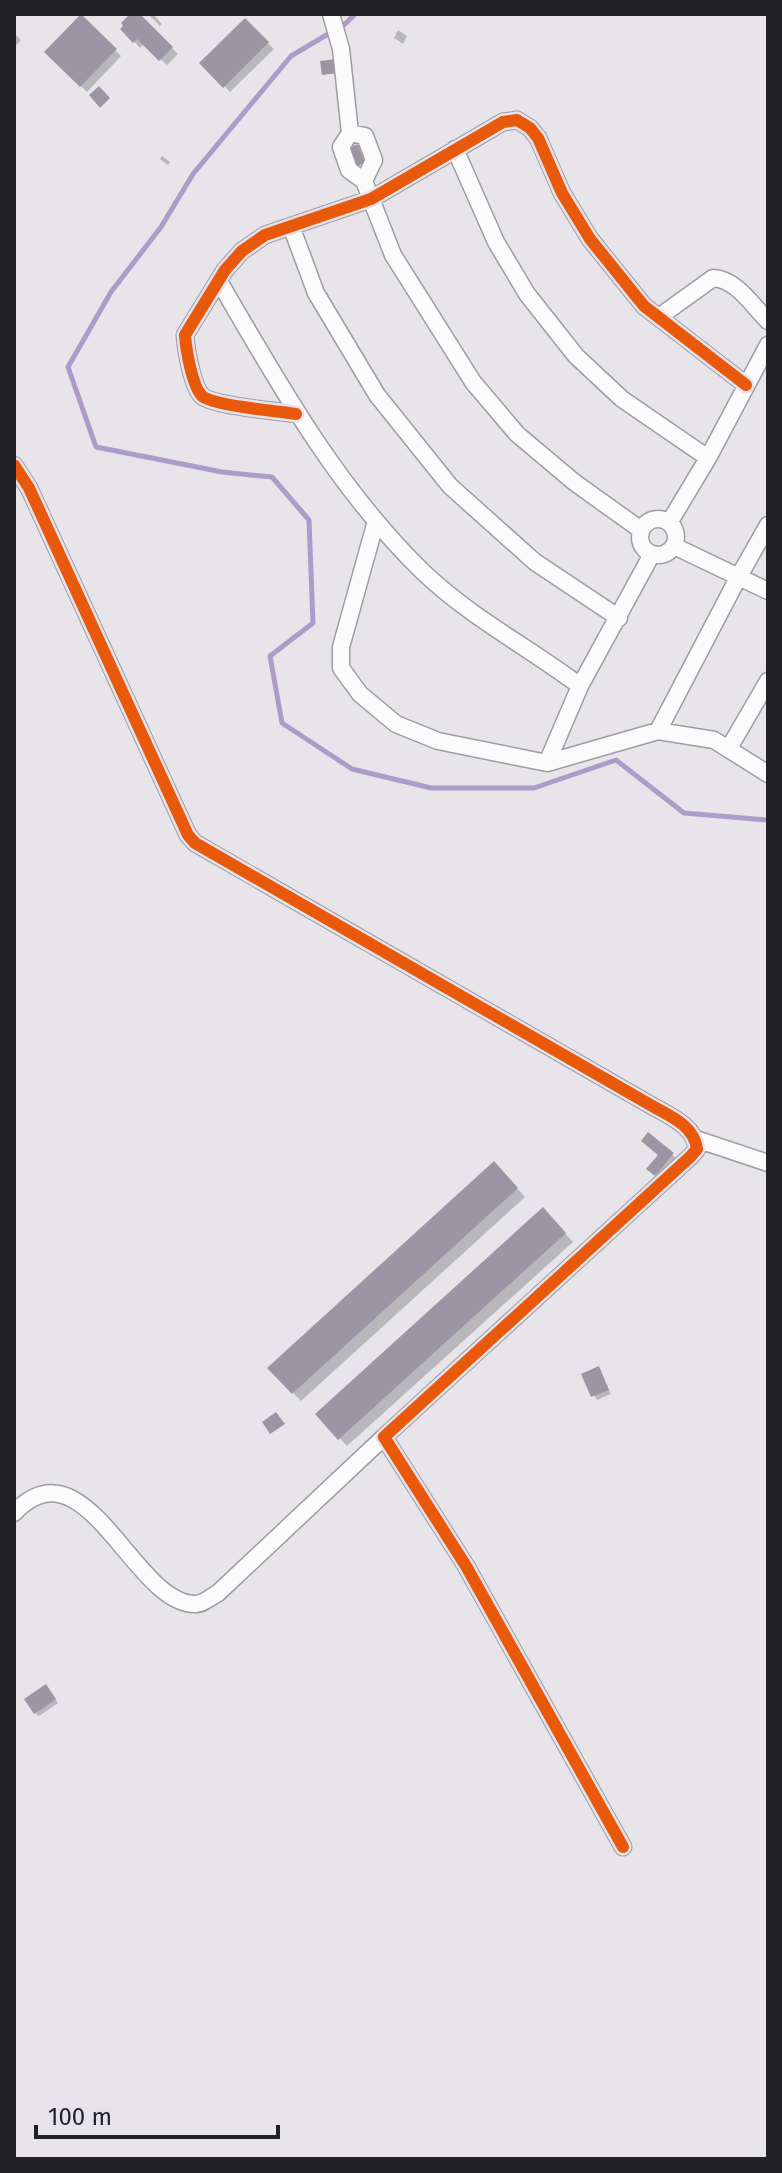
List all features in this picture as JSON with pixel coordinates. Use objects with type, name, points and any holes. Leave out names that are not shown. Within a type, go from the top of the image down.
[{"type":"street","points":[[331,14],[341,49],[350,133],[341,147],[349,170],[364,181],[393,255],[473,382],[517,434],[574,482],[641,530]]},
{"type":"street","points":[[296,414],[208,399],[196,388],[185,335],[225,270],[242,251],[265,235],[371,199],[503,122],[517,120],[538,138],[562,193],[590,239],[644,306],[746,385]]},
{"type":"street","points":[[350,133],[365,136],[374,160],[364,181]]},
{"type":"street","points":[[455,149],[496,242],[527,294],[576,356],[622,399],[708,458]]},
{"type":"street","points":[[291,226],[316,293],[377,395],[450,486],[535,562],[619,618]]},
{"type":"street","points":[[659,317],[713,278],[725,278],[768,321]]},
{"type":"street","points":[[219,281],[296,414],[376,521],[423,571],[480,620],[580,686]]},
{"type":"street","points":[[669,523],[708,458],[768,345]]},
{"type":"street","points":[[14,465],[29,488],[188,835],[195,843],[647,1103],[688,1128],[696,1139],[697,1149],[218,1593],[198,1604],[178,1601],[164,1591],[97,1517],[69,1498],[49,1493],[26,1500],[14,1513]]},
{"type":"street","points":[[653,520],[669,523],[675,534],[674,546],[662,555],[652,554],[640,542],[641,530],[653,520]]},
{"type":"street","points":[[376,521],[341,647],[341,668],[360,694],[396,724],[438,741],[547,763],[658,731],[714,740],[768,774]]},
{"type":"street","points":[[658,731],[768,525]]},
{"type":"street","points":[[674,546],[768,591]]},
{"type":"street","points":[[547,763],[580,686],[652,554]]},
{"type":"street","points":[[729,748],[768,681]]},
{"type":"street","points":[[696,1139],[768,1163]]},
{"type":"street","points":[[384,1437],[466,1566],[623,1847]]},
{"type":"building","points":[[81,14],[117,49],[80,87],[44,52]]},
{"type":"building","points":[[130,14],[140,14],[173,47],[159,61],[137,39],[133,43],[120,29],[123,26],[121,23]]},
{"type":"building","points":[[245,18],[269,42],[223,88],[199,63]]},
{"type":"building","points":[[337,59],[339,73],[322,75],[320,61]]},
{"type":"building","points":[[99,86],[110,98],[100,108],[89,95]]},
{"type":"building","points":[[358,144],[365,163],[354,167],[347,148]]},
{"type":"building","points":[[648,1132],[674,1153],[655,1176],[646,1169],[658,1155],[641,1141]]},
{"type":"building","points":[[494,1161],[518,1188],[292,1394],[267,1368]]},
{"type":"building","points":[[543,1207],[566,1233],[338,1440],[315,1414]]},
{"type":"building","points":[[599,1366],[609,1390],[591,1397],[581,1374]]},
{"type":"building","points":[[276,1412],[285,1424],[270,1434],[262,1422]]},
{"type":"building","points":[[46,1684],[56,1699],[34,1714],[24,1699]]},
{"type":"waterway","points":[[355,14],[345,24],[291,56],[193,174],[161,227],[111,292],[68,367],[96,447],[222,472],[272,477],[309,520],[313,623],[270,656],[282,723],[352,769],[431,788],[534,788],[616,760],[684,813],[768,820]]},
{"type":"cycle path","points":[[296,414],[219,403],[198,391],[185,335],[225,270],[242,251],[265,235],[371,199],[503,122],[517,120],[538,138],[562,193],[590,239],[644,306],[746,385]]},
{"type":"cycle path","points":[[14,465],[29,488],[188,835],[195,843],[671,1116],[695,1140],[697,1149],[690,1157],[384,1437],[466,1566],[623,1847]]}]
